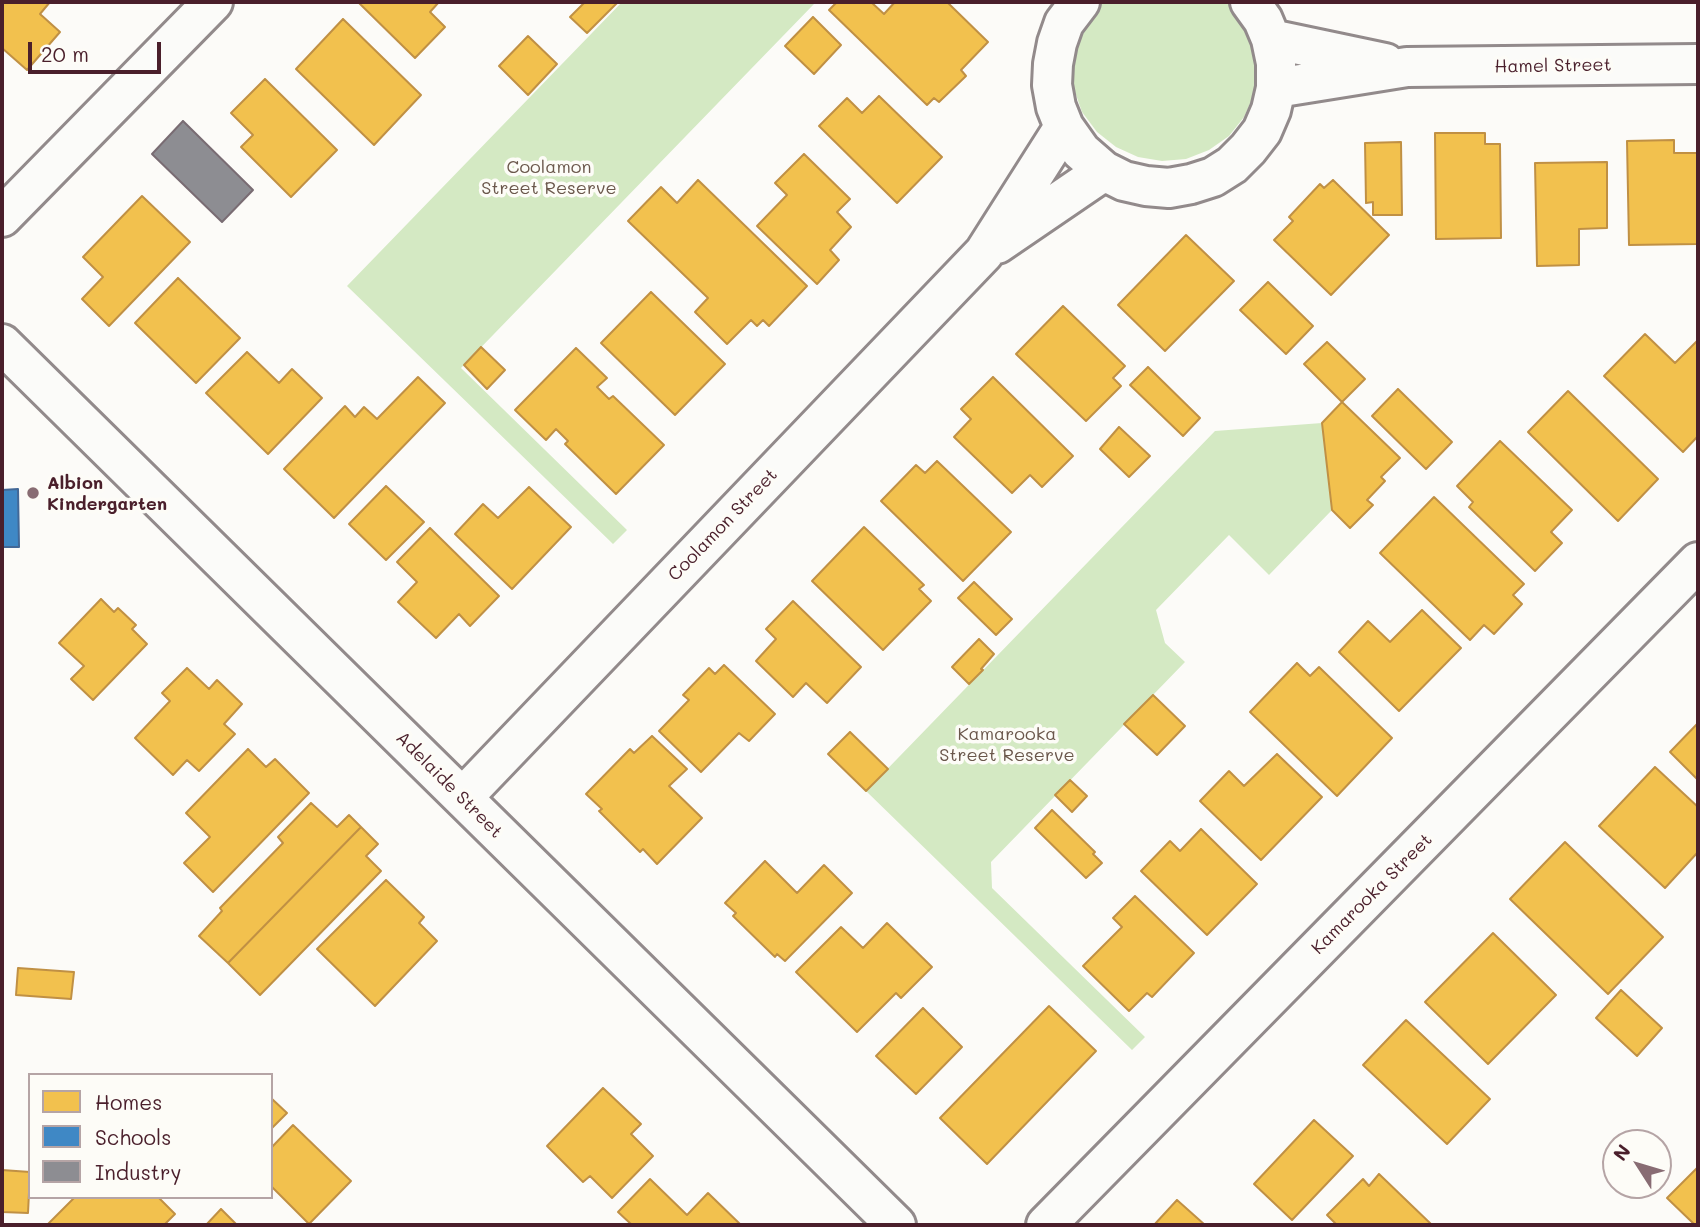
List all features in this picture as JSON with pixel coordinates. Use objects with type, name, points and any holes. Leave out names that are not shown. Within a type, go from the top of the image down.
[{"type":"street","points":[[2,217],[213,2]]},
{"type":"street","points":[[1080,2],[1065,23],[1056,43],[1053,64],[1052,85],[1056,107],[1064,127],[1081,151],[1104,171],[1124,181],[1169,188],[1213,177],[1232,165],[1262,131],[1276,88],[1276,63],[1271,39],[1263,20],[1250,2]]},
{"type":"street","name":"Hamel Street","points":[[1271,39],[1407,67]]},
{"type":"street","name":"Hamel Street","points":[[1276,88],[1407,67],[1698,64]]},
{"type":"street","name":"Coolamon Street","points":[[984,254],[1064,127]]},
{"type":"street","name":"Coolamon Street","points":[[463,797],[984,254],[1104,171]]},
{"type":"street","name":"Adelaide Street","points":[[2,344],[896,1225]]},
{"type":"street","name":"Kamarooka Street","points":[[1046,1225],[1698,562]]},
{"type":"green space","name":"Coolamon Street Reserve","points":[[622,2],[814,4],[461,368],[627,530],[613,544],[347,286]]},
{"type":"green space","points":[[1100,2],[1233,4],[1256,46],[1258,71],[1254,95],[1244,117],[1229,136],[1209,150],[1186,159],[1162,161],[1138,157],[1116,147],[1097,132],[1082,112],[1074,89],[1072,65],[1076,41],[1086,18]]},
{"type":"green space","name":"Kamarooka Street Reserve","points":[[1322,423],[1332,510],[1269,575],[1229,535],[1156,610],[1165,643],[1185,662],[991,862],[992,888],[1145,1037],[1132,1050],[866,791],[1215,431]]},
{"type":"building: Homes","points":[[2,2],[50,2],[40,14],[60,32],[27,70],[2,48]]},
{"type":"building: Homes","points":[[439,2],[430,12],[445,27],[415,58],[359,3]]},
{"type":"building: Homes","points":[[585,2],[618,2],[587,33],[570,17]]},
{"type":"building: Homes","points":[[837,2],[871,2],[884,14],[895,2],[947,2],[988,42],[961,70],[966,76],[939,102],[934,98],[927,105],[829,10]]},
{"type":"building: Homes","points":[[813,17],[841,45],[814,74],[785,46]]},
{"type":"building: Homes","points":[[343,19],[421,95],[374,145],[296,69]]},
{"type":"building: Homes","points":[[528,36],[557,64],[528,95],[499,66]]},
{"type":"building: Homes","points":[[265,79],[337,150],[291,197],[241,147],[253,135],[231,113]]},
{"type":"building: Homes","points":[[879,96],[942,157],[897,203],[819,126],[847,98],[862,113]]},
{"type":"building: Homes","points":[[1435,133],[1485,133],[1485,144],[1500,144],[1501,238],[1436,239]]},
{"type":"building: Homes","points":[[1674,140],[1674,153],[1698,153],[1698,244],[1629,245],[1627,141]]},
{"type":"building: Homes","points":[[1401,142],[1402,215],[1373,215],[1373,202],[1366,203],[1365,143]]},
{"type":"building: Homes","points":[[804,154],[850,199],[837,212],[851,227],[830,250],[839,260],[817,284],[757,226],[787,195],[775,183]]},
{"type":"building: Homes","points":[[1607,162],[1607,228],[1579,229],[1579,265],[1537,266],[1535,163]]},
{"type":"building: Homes","points":[[698,180],[807,286],[769,326],[763,320],[757,326],[751,320],[727,344],[695,312],[708,298],[628,221],[661,187],[677,203]]},
{"type":"building: Homes","points":[[1333,180],[1389,235],[1331,295],[1274,240],[1293,221],[1289,217],[1320,184],[1324,188]]},
{"type":"building: Homes","points":[[142,196],[190,242],[109,326],[82,299],[103,277],[83,257]]},
{"type":"building: Homes","points":[[1186,235],[1234,281],[1165,351],[1118,305]]},
{"type":"building: Homes","points":[[178,278],[240,338],[196,383],[135,323]]},
{"type":"building: Homes","points":[[1268,282],[1313,326],[1286,354],[1240,310]]},
{"type":"building: Homes","points":[[651,292],[725,364],[675,415],[601,343]]},
{"type":"building: Homes","points":[[1063,306],[1125,366],[1113,378],[1121,386],[1086,421],[1016,354]]},
{"type":"building: Homes","points":[[1645,334],[1675,363],[1698,340],[1698,436],[1683,452],[1604,376]]},
{"type":"building: Homes","points":[[1327,342],[1365,379],[1342,402],[1304,364]]},
{"type":"building: Homes","points":[[481,347],[505,370],[487,389],[464,365]]},
{"type":"building: Homes","points":[[576,348],[607,378],[597,387],[609,399],[613,396],[664,445],[616,494],[565,444],[568,441],[556,429],[546,440],[515,410]]},
{"type":"building: Homes","points":[[247,352],[279,383],[292,369],[322,398],[268,454],[206,393]]},
{"type":"building: Homes","points":[[1148,367],[1200,418],[1183,436],[1130,385]]},
{"type":"building: Homes","points":[[418,377],[445,403],[334,518],[284,469],[345,406],[355,417],[364,407],[377,419]]},
{"type":"building: Homes","points":[[993,377],[1073,456],[1042,487],[1030,475],[1012,493],[954,437],[971,419],[961,409]]},
{"type":"building: Homes","points":[[1398,389],[1452,442],[1426,469],[1372,416]]},
{"type":"building: Homes","points":[[1568,391],[1658,479],[1618,521],[1528,432]]},
{"type":"building: Homes","points":[[1342,402],[1400,458],[1381,477],[1385,481],[1367,500],[1373,505],[1350,528],[1332,510],[1322,423]]},
{"type":"building: Homes","points":[[1119,427],[1150,456],[1129,477],[1100,449]]},
{"type":"building: Homes","points":[[1500,441],[1572,510],[1551,532],[1562,543],[1535,571],[1469,507],[1473,502],[1457,486]]},
{"type":"building: Homes","points":[[937,461],[1011,532],[963,581],[881,501],[916,465],[925,473]]},
{"type":"building: Homes","points":[[386,486],[424,522],[386,560],[349,524]]},
{"type":"building: Homes","points":[[529,487],[571,527],[512,589],[455,534],[483,504],[498,518]]},
{"type":"building: Homes","points":[[1434,497],[1524,584],[1513,595],[1522,604],[1494,634],[1484,625],[1470,640],[1380,553]]},
{"type":"building: Homes","points":[[864,527],[924,585],[919,589],[931,601],[883,650],[812,581]]},
{"type":"building: Homes","points":[[430,528],[499,596],[470,626],[459,614],[436,638],[398,602],[417,582],[397,562]]},
{"type":"building: Homes","points":[[974,582],[1012,619],[996,635],[958,598]]},
{"type":"building: Homes","points":[[101,599],[114,612],[118,608],[136,625],[132,629],[147,644],[93,700],[71,679],[84,666],[59,643]]},
{"type":"building: Homes","points":[[793,601],[861,667],[827,703],[806,683],[793,697],[756,661],[776,639],[766,629]]},
{"type":"building: Homes","points":[[1422,610],[1461,648],[1399,711],[1339,652],[1368,621],[1390,642]]},
{"type":"building: Homes","points":[[979,639],[994,654],[969,684],[952,667]]},
{"type":"building: Homes","points":[[1297,663],[1310,676],[1319,667],[1392,738],[1337,796],[1250,712]]},
{"type":"building: Homes","points":[[724,665],[775,714],[749,741],[739,733],[701,772],[659,731],[689,700],[683,695],[709,668],[715,674]]},
{"type":"building: Homes","points":[[187,668],[209,689],[217,680],[242,704],[224,724],[235,734],[199,771],[187,760],[173,775],[135,738],[170,701],[162,693]]},
{"type":"building: Homes","points":[[1153,695],[1185,726],[1157,755],[1124,724]]},
{"type":"building: Homes","points":[[1698,723],[1698,780],[1670,752]]},
{"type":"building: Homes","points":[[850,732],[888,769],[866,791],[828,754]]},
{"type":"building: Homes","points":[[652,736],[687,769],[669,786],[702,818],[657,864],[643,849],[640,852],[586,794],[630,749],[634,753]]},
{"type":"building: Homes","points":[[248,749],[266,767],[275,759],[309,793],[213,892],[184,863],[210,837],[186,813]]},
{"type":"building: Homes","points":[[1277,754],[1322,797],[1261,860],[1200,801],[1229,771],[1244,786]]},
{"type":"building: Homes","points":[[1655,767],[1698,807],[1698,852],[1665,888],[1599,826]]},
{"type":"building: Homes","points":[[1070,780],[1087,796],[1072,812],[1055,795]]},
{"type":"building: Homes","points":[[311,803],[337,827],[349,815],[361,827],[228,963],[199,936],[222,911],[220,908],[283,843],[278,837]]},
{"type":"building: Homes","points":[[1052,810],[1095,852],[1093,854],[1102,863],[1086,878],[1035,828]]},
{"type":"building: Homes","points":[[361,827],[378,844],[366,856],[381,871],[260,995],[228,963]]},
{"type":"building: Homes","points":[[1201,829],[1257,884],[1207,935],[1141,871],[1170,841],[1180,851]]},
{"type":"building: Homes","points":[[1565,842],[1663,937],[1608,994],[1510,899]]},
{"type":"building: Homes","points":[[765,861],[797,893],[824,865],[852,893],[785,961],[777,954],[775,957],[733,916],[736,913],[725,903]]},
{"type":"building: Homes","points":[[386,880],[424,917],[419,923],[437,941],[375,1006],[317,949]]},
{"type":"building: Homes","points":[[1135,896],[1194,953],[1152,997],[1147,993],[1129,1011],[1083,966],[1122,927],[1113,918]]},
{"type":"building: Homes","points":[[887,923],[932,967],[901,998],[896,993],[857,1032],[796,972],[841,927],[863,948]]},
{"type":"building: Homes","points":[[1493,933],[1556,995],[1488,1064],[1425,1002]]},
{"type":"building: Homes","points":[[18,968],[74,972],[71,999],[16,995]]},
{"type":"building: Homes","points":[[1621,990],[1662,1028],[1637,1056],[1596,1018]]},
{"type":"building: Homes","points":[[1049,1006],[1096,1051],[987,1164],[940,1118]]},
{"type":"building: Homes","points":[[923,1008],[962,1047],[916,1094],[876,1056]]},
{"type":"building: Homes","points":[[1406,1020],[1490,1099],[1447,1144],[1363,1065]]},
{"type":"building: Homes","points":[[603,1088],[641,1124],[631,1134],[653,1156],[612,1198],[590,1176],[583,1182],[547,1146]]},
{"type":"building: Homes","points":[[273,1100],[287,1113],[273,1127]]},
{"type":"building: Homes","points":[[1314,1120],[1353,1156],[1292,1220],[1254,1184]]},
{"type":"building: Homes","points":[[293,1125],[351,1181],[309,1224],[273,1188],[273,1146]]},
{"type":"building: Homes","points":[[1698,1167],[1698,1225],[1668,1199],[1672,1199],[1672,1193]]},
{"type":"building: Homes","points":[[2,1170],[28,1172],[28,1213],[2,1212]]},
{"type":"building: Homes","points":[[1379,1174],[1432,1225],[1337,1225],[1327,1215],[1363,1179],[1369,1186]]},
{"type":"building: Homes","points":[[650,1179],[687,1215],[708,1193],[741,1225],[632,1225],[618,1212]]},
{"type":"building: Homes","points":[[73,1199],[160,1199],[175,1214],[164,1225],[47,1225]]},
{"type":"building: Homes","points":[[1177,1200],[1205,1225],[1154,1225]]},
{"type":"building: Homes","points":[[221,1209],[237,1225],[206,1225]]},
{"type":"building: Schools","points":[[18,489],[19,547],[2,547],[2,490]]},
{"type":"building: Industry","points":[[183,121],[253,190],[222,222],[152,154]]},
{"type":"place","name":"Albion Kindergarten","points":[[33,493]]}]
